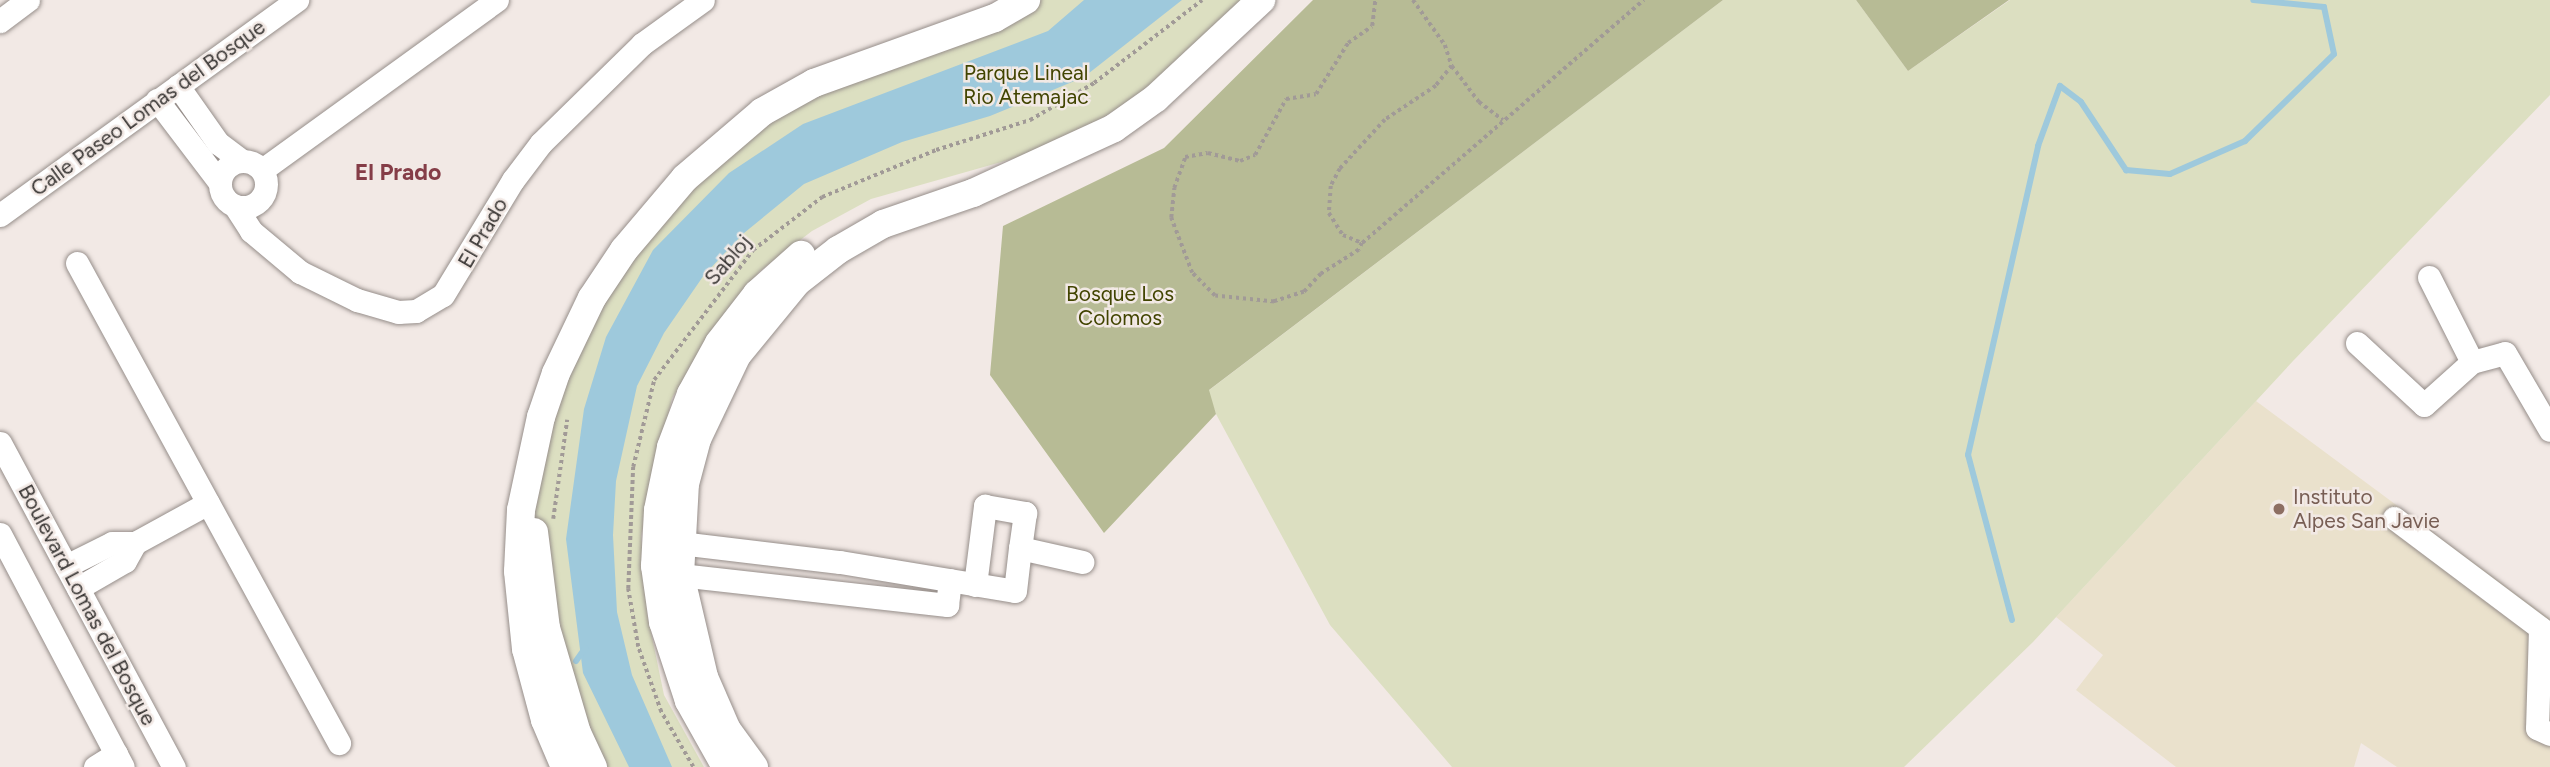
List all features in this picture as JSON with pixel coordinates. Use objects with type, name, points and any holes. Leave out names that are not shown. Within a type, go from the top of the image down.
[{"type":"main road","points":[[565,767],[545,720],[526,649],[518,571],[530,463],[552,384],[574,332],[624,250],[685,178],[762,112],[814,83],[970,28],[1026,0]]},
{"type":"main road","points":[[754,767],[727,730],[704,677],[680,575],[685,484],[697,439],[737,355],[765,317],[797,282],[838,250],[883,224],[1068,153],[1114,128],[1156,98],[1261,0]]},
{"type":"main road","points":[[726,767],[689,701],[663,622],[655,566],[658,510],[671,447],[691,394],[719,342],[757,294],[795,259],[877,209],[969,180],[1003,177]]},
{"type":"main road","points":[[530,463],[547,628],[573,722],[593,767]]},
{"type":"street","points":[[0,20],[28,0]]},
{"type":"street","name":"Calle Paseo Lomas del Bosque","points":[[0,215],[297,0]]},
{"type":"street","points":[[220,183],[227,168],[252,165],[497,0]]},
{"type":"street","name":"El Prado","points":[[235,206],[251,231],[300,272],[357,300],[398,312],[416,311],[443,295],[513,180],[541,143],[633,51],[703,0]]},
{"type":"street","points":[[157,100],[220,183],[224,197],[235,206],[248,207],[262,198],[267,186],[252,165],[218,143],[178,86]]},
{"type":"street","points":[[77,264],[339,743]]},
{"type":"street","points":[[2429,277],[2472,362]]},
{"type":"street","points":[[2357,344],[2424,405],[2472,362],[2505,353],[2550,430]]},
{"type":"street","name":"Boulevard Lomas del Bosque","points":[[0,443],[174,767]]},
{"type":"street","points":[[66,566],[112,543],[135,542],[208,503]]},
{"type":"street","points":[[680,543],[840,562],[975,585],[1015,591],[1024,513],[985,506],[975,585]]},
{"type":"street","points":[[2394,518],[2545,631],[2538,728],[2550,734]]},
{"type":"street","name":"Boulevard Lomas del Bosque","points":[[0,534],[119,761]]},
{"type":"street","points":[[78,588],[125,561],[135,542]]},
{"type":"street","points":[[1020,548],[1082,562]]},
{"type":"street","points":[[837,592],[840,562]]},
{"type":"street","points":[[680,575],[947,604],[950,580]]},
{"type":"street","points":[[95,767],[119,761]]},
{"type":"path","name":"Sabloj","points":[[693,767],[661,712],[639,647],[628,589],[634,467],[654,380],[752,250],[822,197],[936,150],[1030,120],[1094,83],[1202,0]]},
{"type":"path","points":[[1374,0],[1372,26],[1348,43],[1316,94],[1286,99],[1255,155],[1240,162],[1208,153],[1185,157],[1171,218],[1192,273],[1214,296],[1274,302],[1294,295],[1359,250],[1362,243],[1644,0]]},
{"type":"path","points":[[1413,0],[1445,45],[1452,66],[1479,102],[1503,120]]},
{"type":"path","points":[[1362,243],[1343,235],[1329,213],[1331,186],[1340,169],[1385,120],[1436,86],[1452,66]]},
{"type":"path","points":[[552,530],[570,408]]},
{"type":"shaded area","name":"Instituto Alpes San Javie","points":[[2256,401],[2550,619],[2550,767],[2397,767],[2361,743],[2354,767],[2176,767],[2076,690],[2103,655],[2056,617]]},
{"type":"green space","name":"Parque Lineal Rio Atemajac","points":[[1038,0],[1248,0],[1147,90],[1058,146],[871,199],[812,231],[760,271],[714,330],[672,398],[641,536],[647,613],[664,695],[704,767],[603,767],[591,744],[537,557],[531,464],[557,374],[674,195],[806,93]]},
{"type":"green space","name":"Bosque Los Colomos","points":[[1313,0],[1723,0],[1209,390],[1216,414],[1104,533],[990,375],[1003,226],[1164,148]]},
{"type":"green space","points":[[1723,0],[1856,0],[1908,71],[2010,0],[2550,0],[2550,95],[2293,361],[2033,642],[1904,767],[1452,767],[1330,625],[1216,414],[1208,391]]},
{"type":"green space","points":[[1856,0],[2009,0],[1908,71]]},
{"type":"water","points":[[1084,0],[1182,0],[1084,77],[990,116],[902,142],[804,184],[744,233],[704,275],[664,333],[637,386],[616,481],[613,535],[617,612],[632,675],[672,767],[629,767],[583,673],[566,539],[584,409],[606,337],[653,250],[729,173],[803,124],[1048,31]]},
{"type":"waterway","points":[[2012,620],[1968,455],[2038,146],[2060,86],[2081,102],[2126,170],[2170,174],[2245,141],[2334,54],[2324,7],[2253,0]]},
{"type":"waterway","points":[[576,661],[585,648]]},
{"type":"place","name":"Instituto Alpes San Javie","points":[[2279,509]]},
{"type":"district","name":"El Prado","points":[[398,172]]}]
